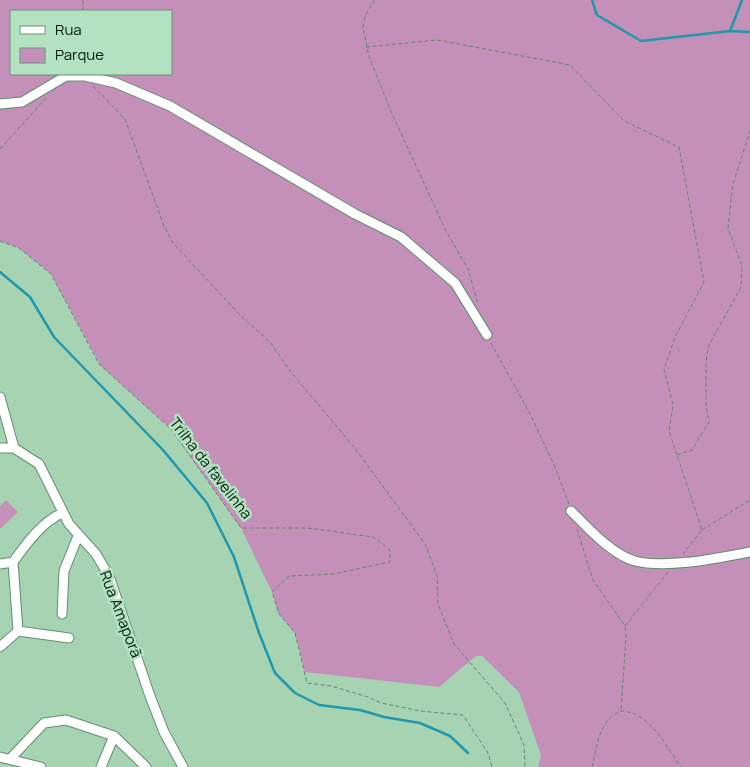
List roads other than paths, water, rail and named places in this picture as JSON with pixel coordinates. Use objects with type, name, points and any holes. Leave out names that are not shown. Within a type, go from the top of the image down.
[{"type":"street","points":[[0,104],[22,102],[66,76],[85,76],[116,83],[170,106],[355,214],[400,237],[455,283],[487,335]]},
{"type":"street","points":[[0,397],[14,448],[0,448]]},
{"type":"street","name":"Rua Amaporã","points":[[14,448],[39,464],[62,513],[78,536],[96,554],[109,576],[150,696],[164,732],[183,767]]},
{"type":"street","points":[[571,511],[602,542],[634,561],[675,563],[750,552]]},
{"type":"street","points":[[0,564],[13,562],[49,520],[62,513]]},
{"type":"street","points":[[62,614],[64,571],[78,536]]},
{"type":"street","points":[[13,562],[18,632]]},
{"type":"street","points":[[0,647],[18,632],[69,638]]},
{"type":"street","points":[[10,759],[32,733],[44,723],[56,720],[89,726],[114,736],[146,767]]},
{"type":"street","points":[[101,767],[114,736]]},
{"type":"street","points":[[0,757],[41,767]]},
{"type":"waterway","points":[[592,0],[597,15],[641,41],[730,31],[750,32]]},
{"type":"waterway","points":[[730,31],[742,0]]},
{"type":"waterway","points":[[0,272],[30,297],[54,337],[163,450],[207,503],[234,557],[259,633],[275,673],[295,693],[319,705],[360,710],[384,717],[420,723],[450,736],[468,753]]}]
